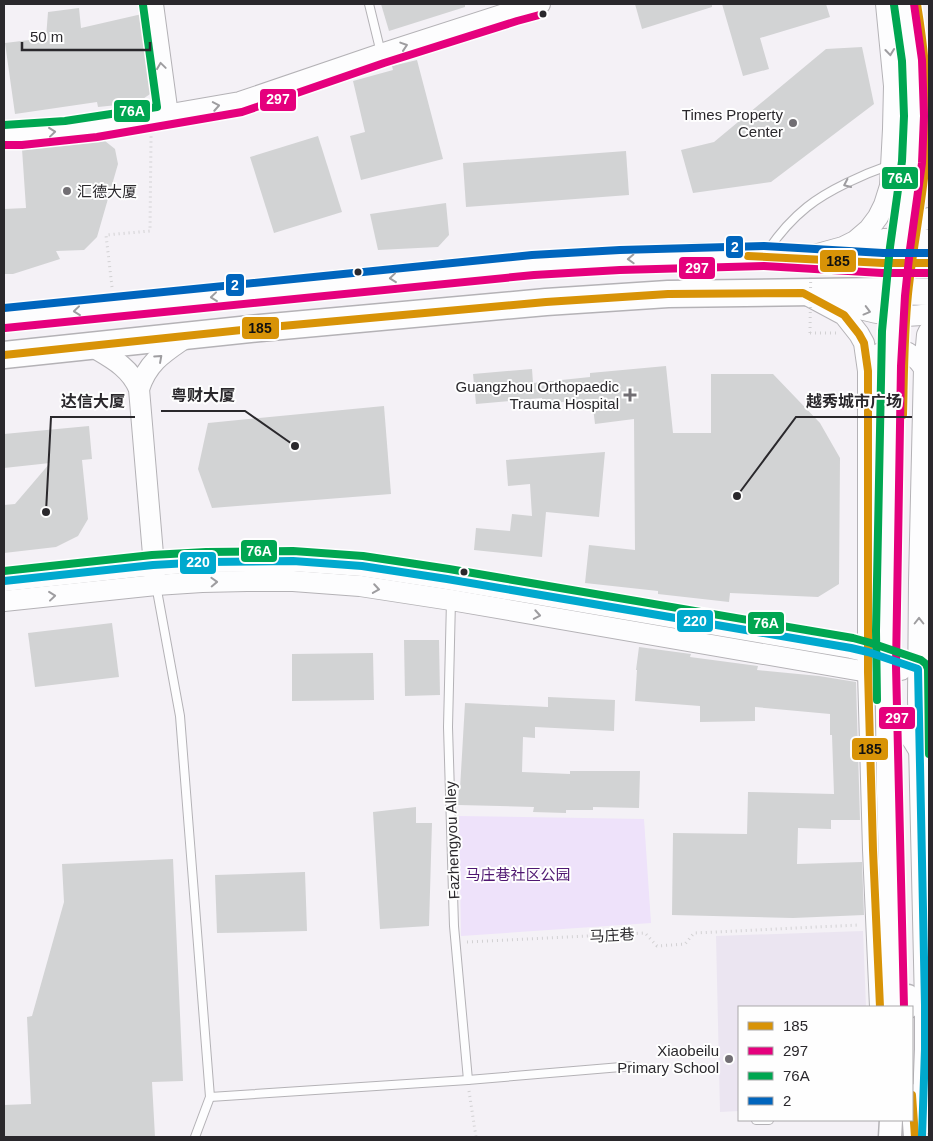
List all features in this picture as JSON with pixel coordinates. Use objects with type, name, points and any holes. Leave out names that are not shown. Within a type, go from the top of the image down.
[{"type":"highway","points":[[4,318],[534,265],[700,256],[764,256],[883,263],[929,263]]},
{"type":"highway","points":[[4,355],[546,302],[668,294],[858,291],[929,292]]},
{"type":"main road","points":[[897,1004],[903,829],[899,630],[906,326],[912,261],[926,169],[928,123],[926,72],[912,13]]},
{"type":"main road","points":[[915,1137],[922,1092]]},
{"type":"street","points":[[153,4],[160,116]]},
{"type":"street","points":[[4,135],[96,127],[240,102],[513,7],[540,4]]},
{"type":"street","points":[[803,258],[842,247],[855,241],[869,229],[884,205],[890,186],[892,164],[894,86],[886,4]]},
{"type":"street","points":[[890,186],[897,212],[901,217],[915,222],[929,218]]},
{"type":"street","points":[[803,258],[842,252],[884,239],[929,240]]},
{"type":"street","points":[[803,293],[848,319],[864,343],[868,371],[868,662],[876,925],[897,1004]]},
{"type":"street","points":[[803,293],[879,314],[901,316],[929,314]]},
{"type":"street","points":[[922,1137],[925,1005],[920,752],[924,699],[918,669],[924,368],[927,334],[929,331]]},
{"type":"street","points":[[139,389],[146,371],[153,363],[188,336]]},
{"type":"street","points":[[91,346],[130,373],[139,389],[152,565],[156,585]]},
{"type":"street","points":[[868,371],[876,356],[882,352],[892,350],[908,352],[924,368]]},
{"type":"street","points":[[4,581],[152,565],[207,562],[293,560],[362,566],[467,582],[868,662]]},
{"type":"street","points":[[4,601],[156,585],[293,581],[360,586],[918,669]]},
{"type":"street","points":[[871,748],[882,736],[898,731],[908,735],[920,752]]},
{"type":"lane","points":[[369,4],[381,54]]},
{"type":"lane","points":[[764,256],[778,236],[807,207],[830,192],[892,164]]},
{"type":"lane","points":[[156,585],[180,716],[210,1097],[195,1137]]},
{"type":"lane","name":"Fazhengyou Alley","points":[[451,600],[448,727],[454,916],[468,1080]]},
{"type":"lane","points":[[210,1097],[468,1080],[633,1066]]},
{"type":"path","points":[[114,307],[106,235],[150,231],[160,116]]},
{"type":"path","points":[[810,333],[811,253],[835,252]]},
{"type":"path","name":"马庄巷","points":[[456,943],[645,933],[657,946],[685,944],[694,933],[876,925]]},
{"type":"path","points":[[468,1080],[476,1137]]},
{"type":"shaded area","name":"Xiaobeilu Primary School","points":[[863,931],[866,1006],[738,1006],[738,1111],[720,1112],[716,936]]},
{"type":"green space","name":"马庄巷社区公园","points":[[459,816],[644,819],[651,923],[461,936]]},
{"type":"building","points":[[381,4],[465,4],[465,7],[389,31]]},
{"type":"building","points":[[635,4],[712,4],[712,7],[642,29]]},
{"type":"building","points":[[722,4],[826,4],[830,17],[760,38],[769,69],[743,76]]},
{"type":"building","points":[[79,8],[81,28],[142,14],[153,92],[137,103],[98,107],[97,102],[15,114],[5,43],[46,38],[48,12]]},
{"type":"building","name":"Times Property Center","points":[[862,47],[874,104],[771,182],[693,193],[681,150],[714,142],[826,49]]},
{"type":"building","points":[[417,60],[443,159],[361,180],[350,136],[365,132],[353,81],[393,70],[392,66]]},
{"type":"building","points":[[318,136],[342,212],[274,233],[250,157]]},
{"type":"building","name":"汇德大厦","points":[[105,141],[115,149],[118,164],[97,237],[84,250],[56,251],[60,259],[13,274],[4,274],[4,209],[26,208],[22,149]]},
{"type":"building","points":[[626,151],[629,195],[466,207],[463,163]]},
{"type":"building","points":[[446,203],[449,235],[438,247],[378,250],[370,214]]},
{"type":"building","points":[[666,366],[673,433],[711,433],[711,374],[773,374],[820,423],[840,458],[839,584],[818,597],[730,593],[729,602],[658,594],[658,591],[585,583],[589,545],[635,550],[634,419],[595,424],[592,399],[542,404],[542,398],[476,404],[473,374],[532,369],[533,383],[590,377],[590,373]]},
{"type":"building","points":[[384,406],[391,494],[212,508],[198,469],[208,423]]},
{"type":"building","points":[[89,426],[92,459],[82,460],[88,519],[78,536],[56,547],[4,553],[4,505],[15,504],[50,463],[4,468],[4,434]]},
{"type":"building","points":[[605,452],[599,517],[546,512],[542,557],[474,550],[476,528],[510,531],[512,514],[532,516],[530,484],[508,486],[506,460]]},
{"type":"building","points":[[112,623],[119,677],[35,687],[28,633]]},
{"type":"building","points":[[404,640],[439,640],[440,695],[405,696]]},
{"type":"building","points":[[639,647],[691,654],[690,657],[758,666],[757,670],[819,676],[856,682],[860,820],[831,820],[831,829],[798,828],[797,864],[862,862],[864,915],[793,918],[672,915],[673,833],[747,834],[748,792],[834,794],[830,714],[755,707],[755,721],[700,722],[700,706],[635,701]]},
{"type":"building","points":[[373,653],[374,700],[292,701],[292,654]]},
{"type":"building","points":[[548,697],[615,700],[614,731],[535,727],[535,738],[523,737],[522,772],[570,774],[570,771],[640,771],[639,808],[593,807],[593,810],[566,810],[566,813],[533,812],[534,807],[458,805],[465,703],[548,707]]},
{"type":"building","points":[[416,807],[416,823],[432,823],[429,926],[380,929],[373,812]]},
{"type":"building","points":[[173,859],[183,1081],[152,1082],[155,1137],[4,1137],[4,1105],[31,1104],[27,1017],[32,1016],[64,902],[62,864]]},
{"type":"building","points":[[305,872],[307,931],[217,933],[215,875]]},
{"type":"transit line","name":"297","points":[[904,1006],[896,666],[901,366],[905,296],[922,163],[924,116],[922,60],[914,4]]},
{"type":"transit line","name":"185","points":[[903,415],[907,309],[928,133],[926,77],[917,4]]},
{"type":"transit line","name":"76A","points":[[4,125],[65,121],[157,107],[143,5]]},
{"type":"transit line","name":"76A","points":[[877,700],[876,631],[882,331],[890,247],[902,161],[904,116],[902,61],[894,5]]},
{"type":"transit line","name":"297","points":[[4,145],[22,145],[97,137],[242,112],[384,63],[543,14]]},
{"type":"transit line","name":"2","points":[[4,308],[532,255],[620,250],[764,246],[883,253],[929,253]]},
{"type":"transit line","name":"185","points":[[748,256],[883,263],[929,263]]},
{"type":"transit line","name":"297","points":[[5,328],[534,275],[620,270],[764,266],[882,273],[929,273]]},
{"type":"transit line","name":"185","points":[[4,355],[260,328],[546,302],[668,294],[803,293],[844,315],[864,343],[868,371],[868,672],[880,1006]]},
{"type":"transit line","name":"76A","points":[[4,571],[152,555],[206,552],[293,551],[363,556],[853,638],[921,660],[926,664],[928,669],[929,754]]},
{"type":"transit line","name":"220","points":[[4,581],[153,565],[207,562],[293,561],[362,566],[851,648],[918,669],[925,1005],[922,1137]]},
{"type":"transit line","name":"185","points":[[913,1109],[915,1137]]},
{"type":"place","name":"Times Property Center","points":[[793,123]]},
{"type":"place","name":"汇德大厦","points":[[67,191]]},
{"type":"place","name":"Guangzhou Orthopaedic Trauma Hospital","points":[[630,395]]},
{"type":"place","name":"粤财大厦","points":[[295,446]]},
{"type":"place","name":"越秀城市广场","points":[[737,496]]},
{"type":"place","name":"达信大厦","points":[[46,512]]},
{"type":"place","name":"Xiaobeilu Primary School","points":[[729,1059]]}]
